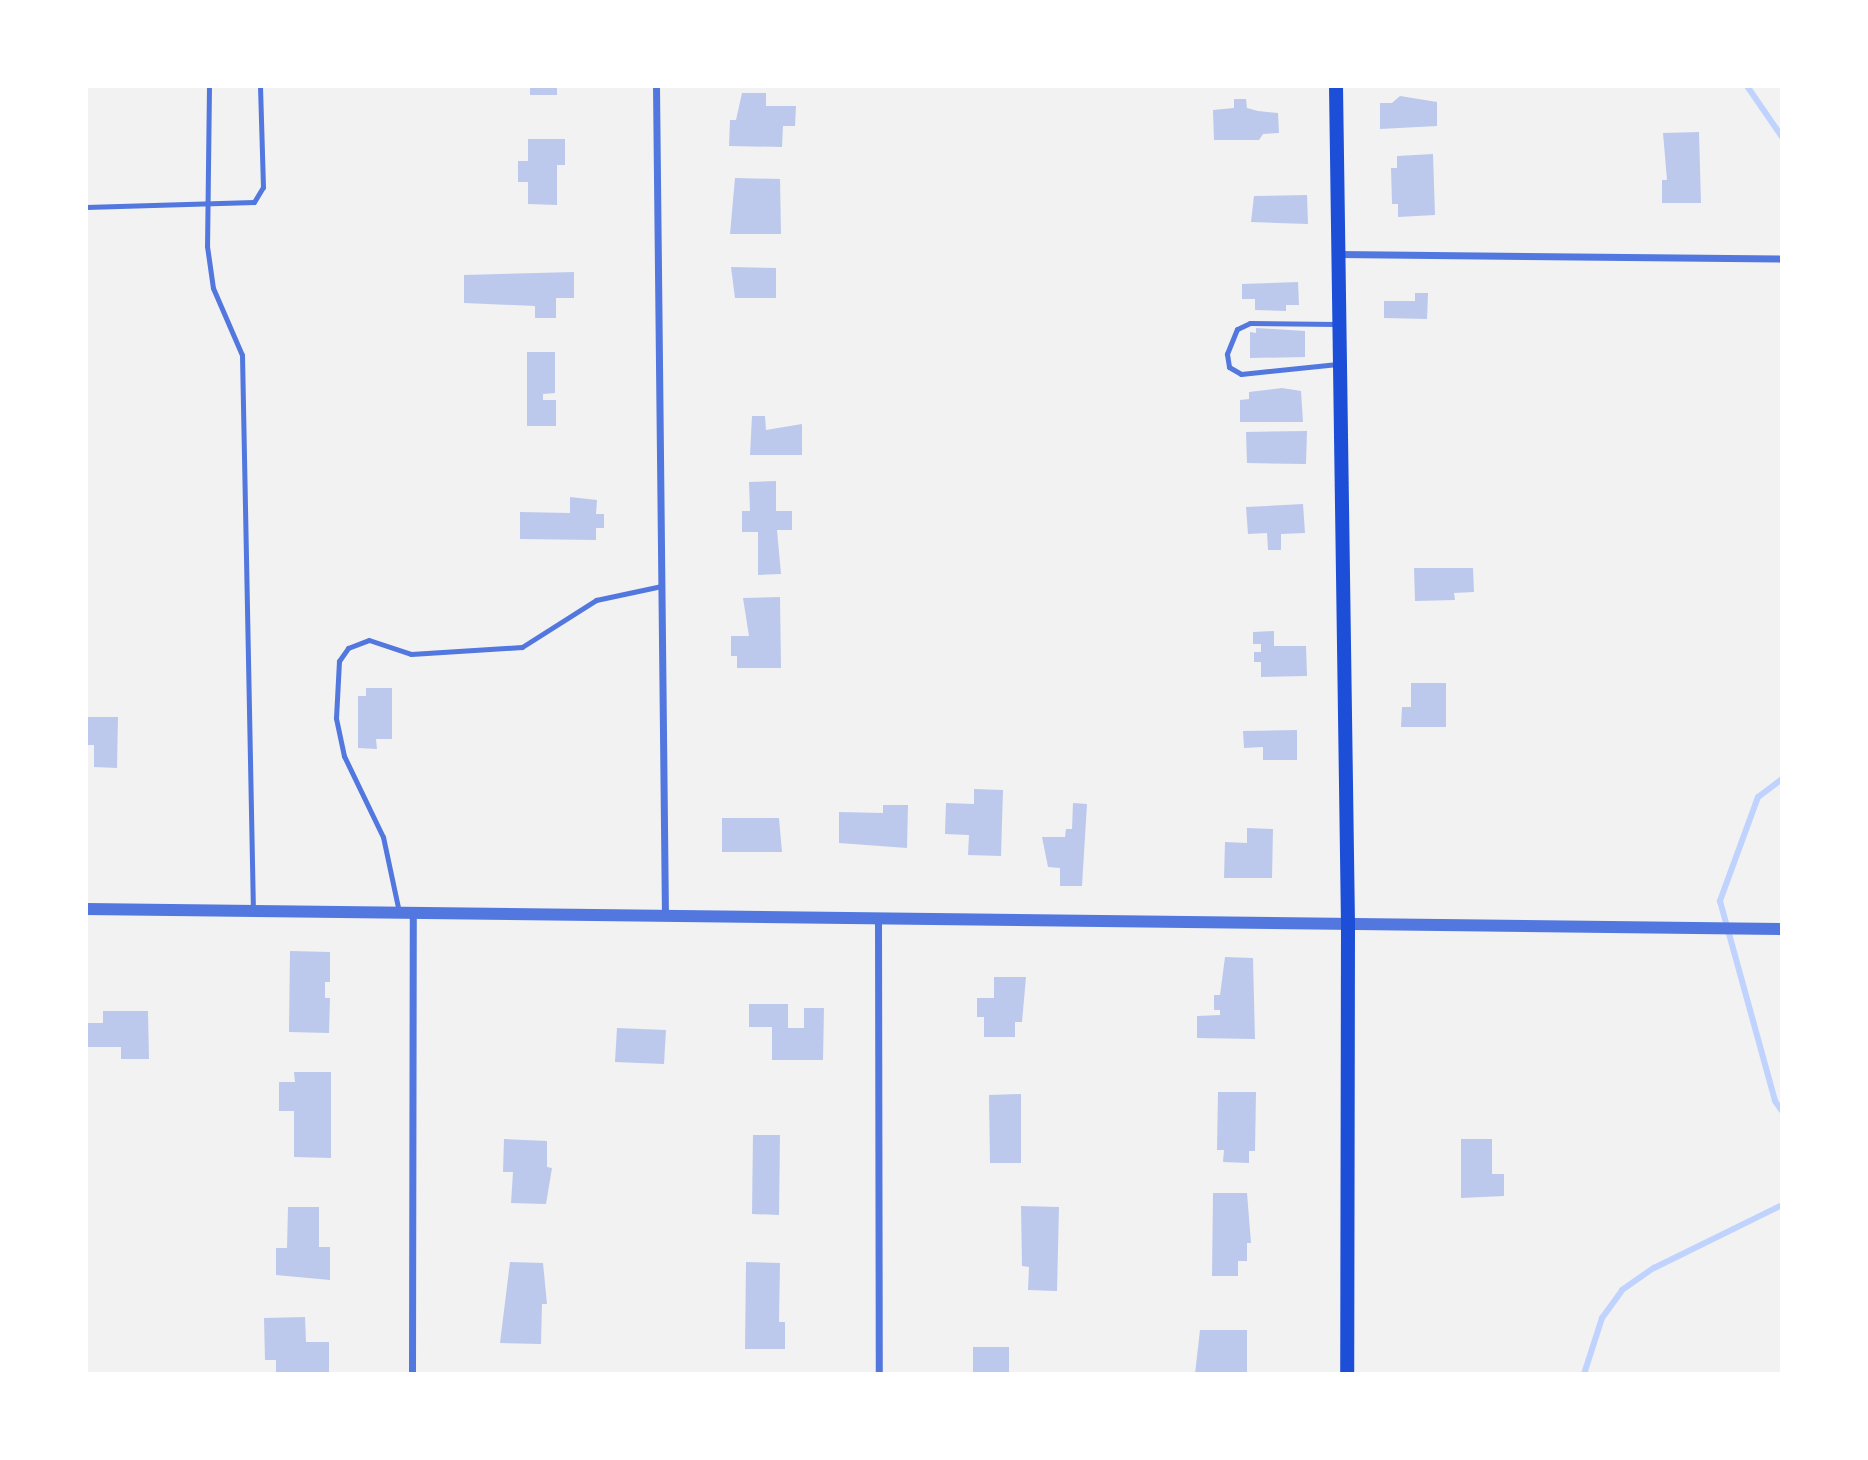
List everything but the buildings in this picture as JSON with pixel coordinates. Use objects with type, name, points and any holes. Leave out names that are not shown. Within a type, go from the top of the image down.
[{"type":"main road","points":[[1336,86],[1348,922],[1347,1374]]},
{"type":"street","points":[[656,86],[665,915]]},
{"type":"street","points":[[1339,254],[1782,259]]},
{"type":"street","points":[[86,909],[1782,929]]},
{"type":"street","points":[[412,1374],[413,912]]},
{"type":"street","points":[[878,917],[879,1374]]},
{"type":"lane","points":[[209,86],[207,205],[213,288],[242,355],[253,911]]},
{"type":"lane","points":[[86,207],[246,205],[260,196],[260,86]]},
{"type":"lane","points":[[1340,324],[1250,323],[1237,330],[1227,354],[1229,367],[1241,374],[1340,364]]},
{"type":"lane","points":[[399,912],[383,837],[344,756],[338,730],[339,661],[348,648],[369,640],[411,654],[522,647],[596,600],[663,586]]},
{"type":"waterway","points":[[1747,86],[1782,137]]},
{"type":"waterway","points":[[1782,779],[1758,797],[1720,901],[1775,1101],[1782,1111]]},
{"type":"waterway","points":[[1584,1374],[1602,1318],[1622,1290],[1654,1268],[1782,1205]]}]
